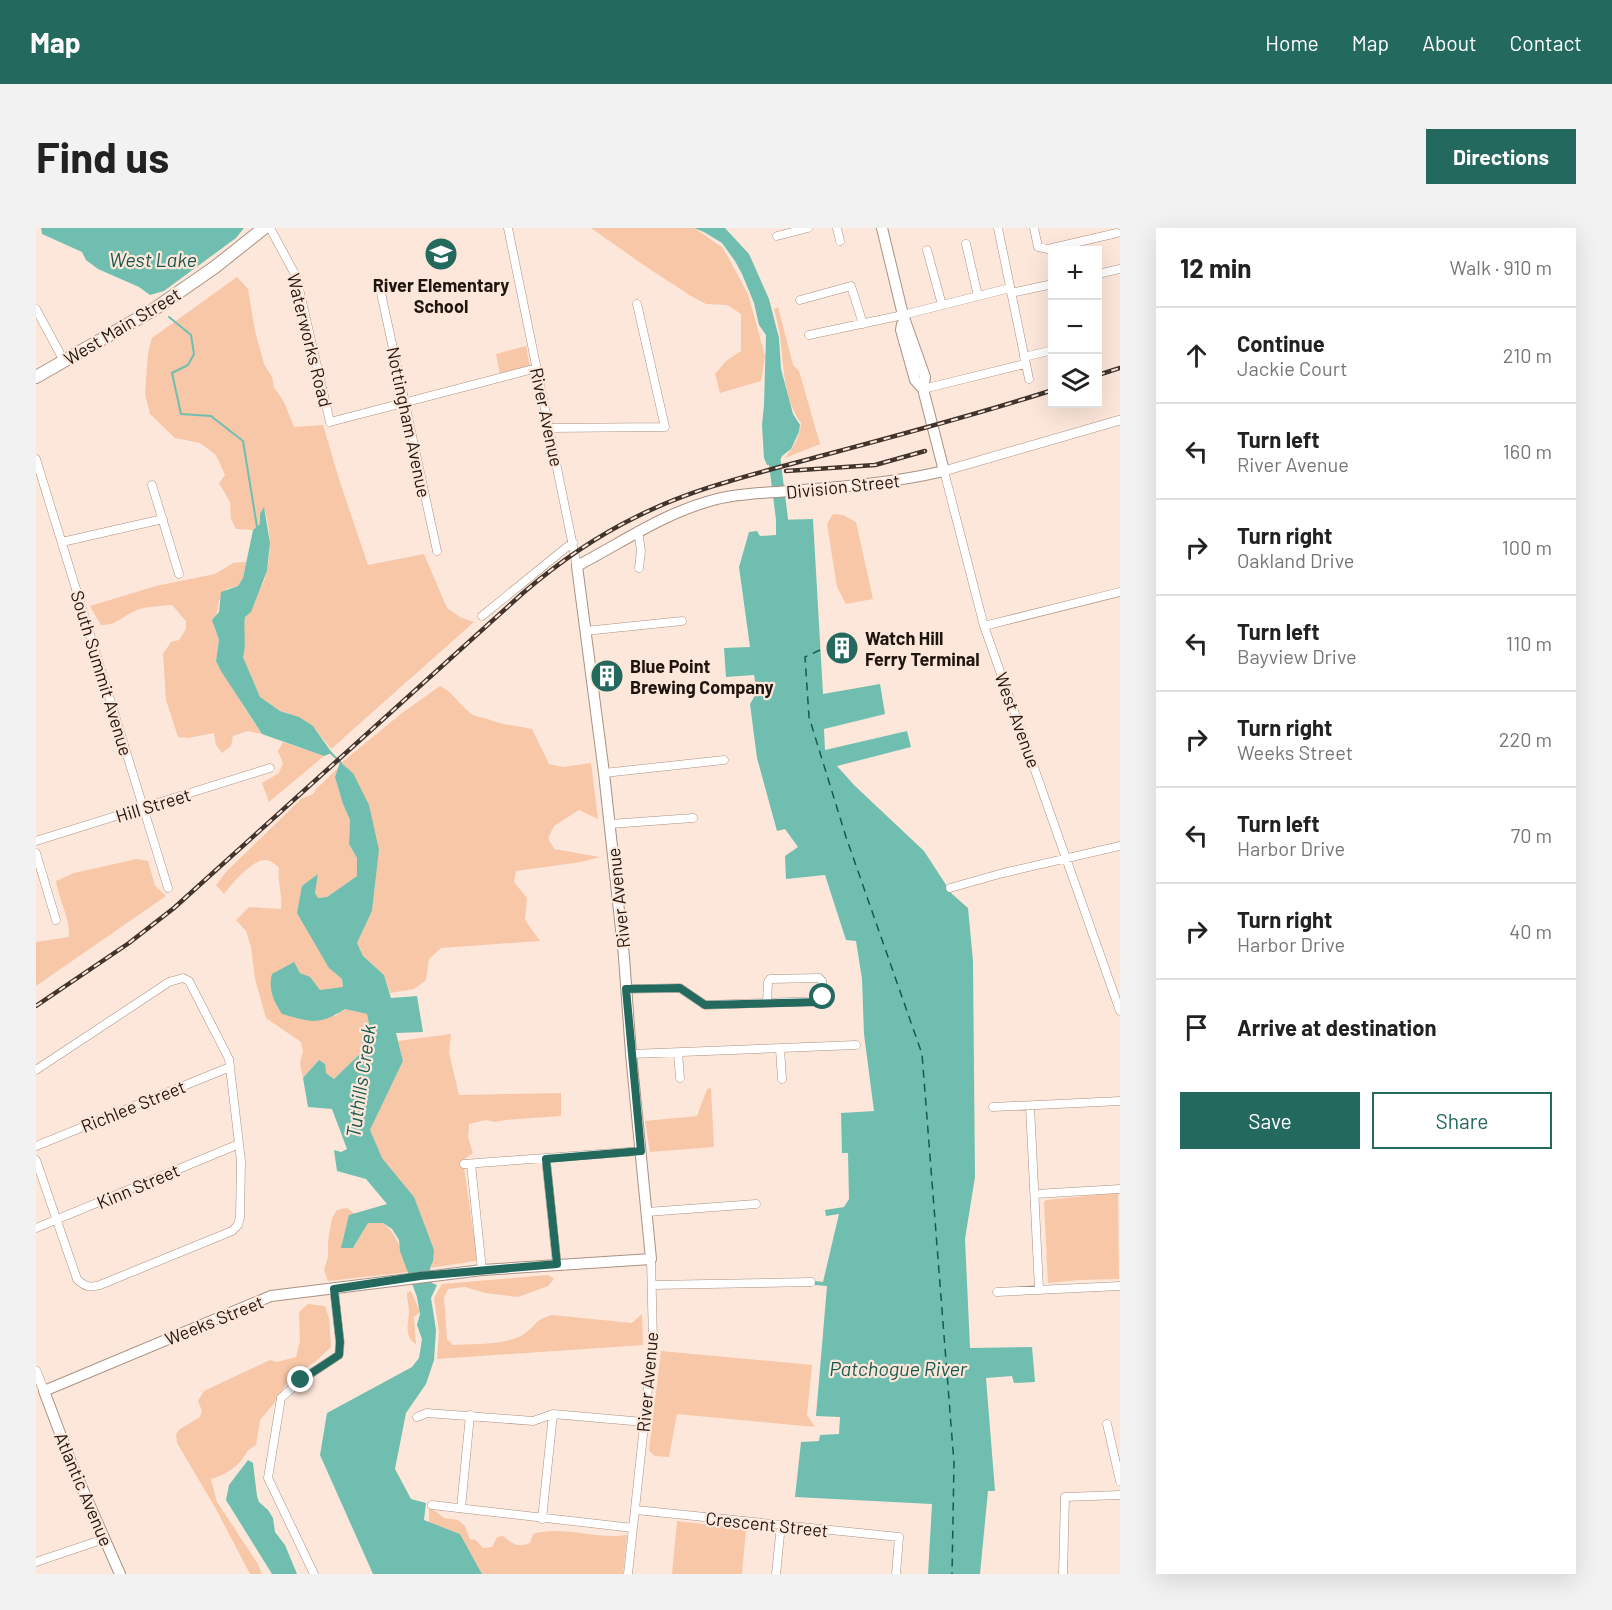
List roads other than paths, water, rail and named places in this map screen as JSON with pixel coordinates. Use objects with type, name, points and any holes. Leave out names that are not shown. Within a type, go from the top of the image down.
[{"type":"main road","name":"West Main Street","points":[[36,377],[153,310],[215,267],[264,228]]},
{"type":"main road","name":"West Avenue","points":[[882,228],[903,315],[925,377],[923,389],[944,471]]},
{"type":"main road","name":"Division Street","points":[[577,566],[638,531],[681,510],[719,498],[874,484],[907,480],[944,471]]},
{"type":"main road","name":"River Avenue","points":[[577,566],[610,824],[651,1259]]},
{"type":"main road","name":"Weeks Street","points":[[40,1393],[271,1296],[482,1270],[651,1259]]},
{"type":"main road","name":"Atlantic Avenue","points":[[40,1393],[120,1574]]},
{"type":"street","name":"Waterworks Road","points":[[270,228],[296,276],[330,422],[405,403]]},
{"type":"street","name":"River Avenue","points":[[508,228],[577,566]]},
{"type":"street","points":[[777,236],[808,228]]},
{"type":"street","points":[[837,228],[840,241]]},
{"type":"street","points":[[998,228],[1029,380]]},
{"type":"street","points":[[1034,228],[1038,247],[1048,249],[1118,233]]},
{"type":"street","points":[[966,244],[978,296]]},
{"type":"street","points":[[927,250],[942,305]]},
{"type":"street","points":[[1102,273],[1120,268]]},
{"type":"street","points":[[809,335],[978,296],[1048,285]]},
{"type":"street","points":[[800,300],[850,286],[863,324]]},
{"type":"street","name":"Nottingham Avenue","points":[[381,293],[437,551]]},
{"type":"street","points":[[549,428],[665,427],[637,304]]},
{"type":"street","points":[[36,309],[64,361]]},
{"type":"street","points":[[923,389],[1024,361],[1048,352]]},
{"type":"street","points":[[405,403],[537,368]]},
{"type":"street","name":"Division Street","points":[[944,471],[1119,423]]},
{"type":"street","name":"South Summit Avenue","points":[[36,459],[168,888]]},
{"type":"street","name":"West Avenue","points":[[944,471],[984,626],[1120,1011]]},
{"type":"street","points":[[152,485],[180,574]]},
{"type":"street","points":[[62,542],[163,519]]},
{"type":"street","points":[[638,531],[641,551],[639,568]]},
{"type":"street","points":[[482,616],[573,542]]},
{"type":"street","points":[[984,626],[1120,592]]},
{"type":"street","points":[[585,631],[682,621]]},
{"type":"street","points":[[604,772],[724,760]]},
{"type":"street","name":"Hill Street","points":[[36,841],[270,768]]},
{"type":"street","points":[[610,824],[693,818]]},
{"type":"street","points":[[950,888],[1003,873],[1120,846]]},
{"type":"street","points":[[36,853],[56,920]]},
{"type":"street","points":[[36,1070],[169,982],[183,978],[189,981],[226,1051],[230,1067],[242,1161],[238,1225],[232,1230],[100,1285],[91,1287],[83,1285],[77,1279],[36,1160]]},
{"type":"street","points":[[626,989],[680,988],[705,1005],[821,1002],[822,981],[819,978],[770,979],[767,1003]]},
{"type":"street","points":[[631,1054],[855,1045]]},
{"type":"street","points":[[780,1049],[782,1079]]},
{"type":"street","points":[[678,1053],[680,1078]]},
{"type":"street","name":"Richlee Street","points":[[36,1146],[230,1067]]},
{"type":"street","points":[[993,1107],[1120,1101]]},
{"type":"street","points":[[1029,1106],[1039,1289]]},
{"type":"street","name":"Kinn Street","points":[[36,1228],[239,1144]]},
{"type":"street","points":[[482,1270],[467,1164],[641,1151]]},
{"type":"street","points":[[546,1159],[557,1264]]},
{"type":"street","points":[[1035,1194],[1120,1189]]},
{"type":"street","points":[[648,1212],[756,1204]]},
{"type":"street","name":"River Avenue","points":[[628,1574],[652,1342],[651,1259]]},
{"type":"street","points":[[652,1285],[810,1282]]},
{"type":"street","points":[[997,1292],[1120,1286]]},
{"type":"street","points":[[314,1574],[268,1478],[281,1398],[301,1380],[339,1355],[340,1339],[334,1289]]},
{"type":"street","name":"Atlantic Avenue","points":[[36,1371],[40,1393]]},
{"type":"street","points":[[417,1418],[428,1413],[533,1421],[553,1414],[644,1422]]},
{"type":"street","points":[[542,1519],[553,1414]]},
{"type":"street","points":[[461,1508],[470,1415]]},
{"type":"street","points":[[1107,1424],[1120,1481]]},
{"type":"street","points":[[1063,1574],[1065,1497],[1120,1495]]},
{"type":"street","points":[[432,1505],[633,1528]]},
{"type":"street","name":"Crescent Street","points":[[636,1510],[899,1537],[896,1574]]},
{"type":"street","points":[[776,1574],[781,1525]]},
{"type":"street","points":[[36,1562],[104,1539]]},
{"type":"water","name":"West Lake","points":[[41,228],[244,228],[236,238],[164,291],[150,295],[139,287],[98,269],[86,260],[82,252],[42,234]]},
{"type":"water","points":[[694,228],[725,228],[749,254],[769,299],[779,338],[781,369],[793,414],[800,425],[791,449],[782,456],[778,464],[767,465],[764,458],[762,425],[766,335],[759,325],[754,303],[735,261],[722,243]]},
{"type":"water","points":[[264,507],[270,543],[267,571],[251,612],[245,617],[243,657],[260,697],[280,711],[299,717],[313,726],[332,753],[324,756],[262,734],[216,661],[219,640],[212,620],[219,612],[221,592],[238,586],[243,578],[253,530],[260,524],[260,514]]},
{"type":"water","name":"Patchogue River","points":[[813,519],[823,694],[880,684],[885,714],[824,729],[825,750],[907,731],[911,747],[837,766],[924,851],[952,894],[968,908],[973,961],[975,1177],[965,1239],[970,1348],[1032,1347],[1035,1382],[1014,1383],[1012,1376],[986,1378],[995,1491],[988,1491],[980,1574],[928,1574],[932,1504],[795,1497],[801,1442],[819,1441],[820,1435],[839,1434],[840,1417],[816,1416],[827,1286],[815,1285],[815,1281],[823,1282],[839,1214],[826,1216],[825,1210],[844,1207],[849,1199],[848,1153],[842,1153],[841,1113],[874,1111],[864,1034],[862,979],[856,941],[846,940],[825,875],[786,879],[785,856],[798,847],[785,829],[777,831],[757,758],[750,704],[757,692],[754,675],[726,677],[724,648],[750,647],[739,567],[749,532],[757,531],[760,536],[776,535],[776,520]]},
{"type":"water","points":[[340,762],[353,773],[369,805],[379,850],[372,911],[357,943],[363,956],[384,975],[391,998],[417,996],[423,1032],[396,1033],[403,1061],[370,1130],[382,1158],[414,1197],[434,1250],[430,1268],[432,1283],[437,1285],[431,1298],[436,1330],[434,1360],[426,1384],[406,1413],[395,1469],[411,1499],[426,1503],[424,1520],[460,1534],[482,1574],[373,1574],[320,1455],[327,1413],[412,1367],[419,1358],[422,1339],[417,1325],[420,1314],[417,1297],[400,1251],[399,1240],[392,1229],[383,1223],[368,1223],[353,1248],[341,1248],[349,1215],[387,1204],[366,1179],[337,1171],[334,1150],[341,1152],[347,1149],[332,1109],[308,1107],[303,1078],[319,1060],[325,1064],[326,1073],[334,1079],[364,1050],[361,1037],[369,1024],[367,1014],[345,1009],[321,1020],[300,1019],[282,1014],[271,990],[272,974],[294,962],[300,973],[310,977],[320,990],[343,987],[342,979],[329,968],[297,913],[302,886],[318,874],[315,893],[318,898],[327,897],[357,876],[357,858],[349,844],[350,820],[335,777]]},
{"type":"water","points":[[248,1460],[253,1463],[259,1502],[273,1518],[275,1532],[285,1545],[297,1574],[272,1574],[226,1500],[229,1485]]},
{"type":"waterway","name":"Tuthills Creek","points":[[169,317],[191,335],[194,354],[188,365],[172,373],[181,414],[211,416],[243,441],[257,527]]},
{"type":"waterway","name":"Patchogue River","points":[[773,448],[784,535]]},
{"type":"waterway","name":"Tuthills Creek","points":[[330,752],[341,763]]},
{"type":"railway","points":[[1102,374],[1120,368]]},
{"type":"railway","points":[[36,1006],[129,943],[174,908],[523,593],[591,542],[658,507],[725,482],[1048,392]]},
{"type":"railway","points":[[786,471],[875,465],[925,451]]},
{"type":"place","name":"River Elementary School","points":[[441,254]]},
{"type":"place","name":"Watch Hill Ferry Terminal","points":[[842,648]]},
{"type":"place","name":"Blue Point Brewing Company","points":[[607,676]]}]
